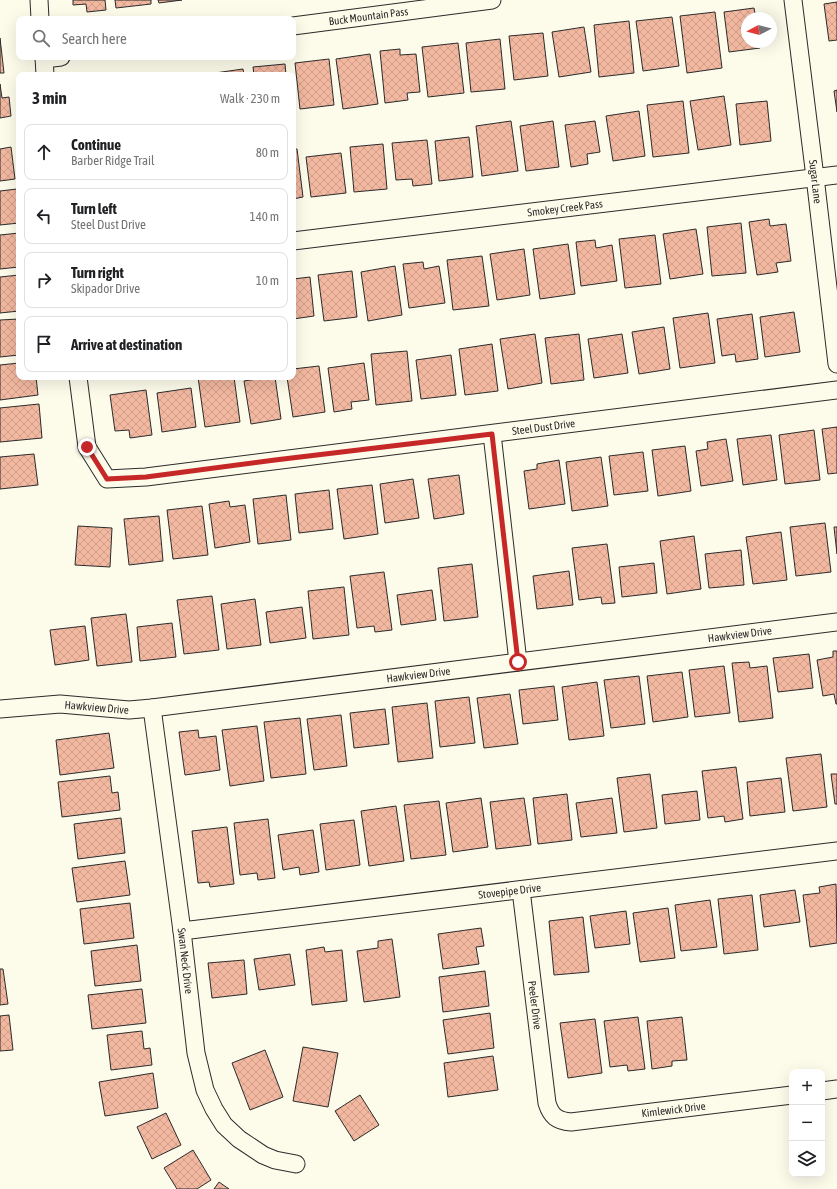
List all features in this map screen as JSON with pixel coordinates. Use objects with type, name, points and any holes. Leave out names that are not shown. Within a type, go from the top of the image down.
[{"type":"street","points":[[39,0],[40,16]]},
{"type":"street","name":"Buck Mountain Pass","points":[[296,26],[492,0]]},
{"type":"street","name":"Sugar Lane","points":[[793,0],[837,364]]},
{"type":"street","points":[[44,64],[54,60]]},
{"type":"street","name":"Smokey Creek Pass","points":[[296,242],[837,175]]},
{"type":"street","name":"Steel Dust Drive","points":[[78,380],[87,447],[107,479],[146,477],[837,390]]},
{"type":"street","points":[[492,434],[518,662]]},
{"type":"street","name":"Hawkview Drive","points":[[0,709],[60,704],[129,710],[152,708],[837,622]]},
{"type":"street","name":"Swan Neck Drive","points":[[152,708],[182,932],[196,1053],[205,1090],[224,1125],[239,1140],[263,1155],[276,1160],[296,1164]]},
{"type":"street","name":"Stovepipe Drive","points":[[182,932],[837,851]]},
{"type":"street","name":"Peeler Drive","points":[[521,890],[547,1103],[549,1111],[555,1117]]},
{"type":"street","points":[[825,1091],[837,1089]]},
{"type":"street","name":"Kimlewick Drive","points":[[555,1117],[562,1121],[571,1122],[789,1095]]},
{"type":"building","points":[[73,0],[105,0],[106,10],[87,12],[86,4],[73,5]]},
{"type":"building","points":[[115,0],[151,0],[151,4],[116,8]]},
{"type":"building","points":[[158,0],[182,0],[159,3]]},
{"type":"building","points":[[837,2],[837,40],[829,41],[824,4]]},
{"type":"building","points":[[754,8],[755,12],[741,12],[741,48],[760,48],[729,52],[724,12]]},
{"type":"building","points":[[715,12],[722,68],[687,73],[680,16]]},
{"type":"building","points":[[672,17],[679,66],[643,71],[636,21]]},
{"type":"building","points":[[629,21],[634,73],[599,77],[594,25]]},
{"type":"building","points":[[584,27],[591,72],[559,77],[552,32]]},
{"type":"building","points":[[543,33],[548,76],[514,80],[509,36]]},
{"type":"building","points":[[0,38],[4,73],[0,73]]},
{"type":"building","points":[[500,39],[505,89],[471,92],[466,43]]},
{"type":"building","points":[[458,43],[464,93],[428,97],[422,47]]},
{"type":"building","points":[[400,49],[400,55],[416,54],[420,92],[407,93],[408,100],[385,103],[380,51]]},
{"type":"building","points":[[370,54],[378,104],[343,109],[336,59]]},
{"type":"building","points":[[329,59],[334,105],[300,109],[295,63]]},
{"type":"building","points":[[285,64],[286,72],[254,72],[253,67]]},
{"type":"building","points":[[243,69],[244,72],[222,72]]},
{"type":"building","points":[[0,84],[2,98],[9,97],[11,116],[0,118]]},
{"type":"building","points":[[837,90],[837,112],[834,91]]},
{"type":"building","points":[[724,96],[731,145],[698,150],[690,101]]},
{"type":"building","points":[[683,101],[689,153],[653,157],[647,105]]},
{"type":"building","points":[[767,101],[771,141],[740,145],[736,104]]},
{"type":"building","points":[[639,111],[645,156],[613,161],[606,116]]},
{"type":"building","points":[[511,121],[518,171],[482,176],[476,126]]},
{"type":"building","points":[[553,121],[559,167],[526,171],[520,126]]},
{"type":"building","points":[[595,121],[600,152],[587,154],[588,164],[571,167],[565,125]]},
{"type":"building","points":[[469,137],[473,177],[439,181],[435,141]]},
{"type":"building","points":[[427,140],[432,184],[413,186],[412,179],[396,180],[392,143]]},
{"type":"building","points":[[383,144],[387,189],[354,192],[350,147]]},
{"type":"building","points":[[11,147],[15,179],[0,181],[0,149]]},
{"type":"building","points":[[296,149],[297,149],[303,197],[296,198]]},
{"type":"building","points":[[341,153],[346,193],[311,197],[306,157]]},
{"type":"building","points":[[16,189],[16,223],[0,225],[0,191]]},
{"type":"building","points":[[769,219],[770,226],[786,224],[791,261],[776,263],[778,272],[757,275],[749,222]]},
{"type":"building","points":[[741,223],[746,273],[712,276],[707,227]]},
{"type":"building","points":[[696,229],[703,274],[670,279],[663,234]]},
{"type":"building","points":[[16,233],[16,267],[0,269],[0,235]]},
{"type":"building","points":[[655,235],[661,284],[625,288],[619,239]]},
{"type":"building","points":[[595,240],[596,248],[612,245],[617,281],[581,286],[576,242]]},
{"type":"building","points":[[568,244],[575,294],[540,299],[533,249]]},
{"type":"building","points":[[524,249],[530,295],[497,300],[490,254]]},
{"type":"building","points":[[482,256],[489,306],[453,310],[447,260]]},
{"type":"building","points":[[423,262],[424,269],[439,266],[445,303],[409,308],[403,264]]},
{"type":"building","points":[[395,266],[402,315],[368,321],[361,272]]},
{"type":"building","points":[[352,271],[357,317],[324,321],[318,275]]},
{"type":"building","points":[[16,275],[16,311],[0,313],[0,277]]},
{"type":"building","points":[[310,277],[314,316],[296,319],[296,279]]},
{"type":"building","points":[[794,312],[800,352],[765,357],[760,317]]},
{"type":"building","points":[[708,313],[715,363],[680,368],[673,318]]},
{"type":"building","points":[[752,314],[758,359],[736,362],[735,354],[722,356],[717,319]]},
{"type":"building","points":[[16,319],[16,355],[0,357],[0,320]]},
{"type":"building","points":[[664,327],[670,369],[639,374],[632,332]]},
{"type":"building","points":[[535,334],[542,383],[508,389],[500,339]]},
{"type":"building","points":[[579,334],[584,380],[551,384],[545,338]]},
{"type":"building","points":[[622,334],[628,373],[594,378],[588,339]]},
{"type":"building","points":[[492,344],[498,391],[465,395],[459,349]]},
{"type":"building","points":[[407,351],[412,401],[376,405],[371,354]]},
{"type":"building","points":[[451,355],[456,395],[421,399],[416,360]]},
{"type":"building","points":[[16,363],[16,380],[36,380],[38,395],[0,400],[0,365]]},
{"type":"building","points":[[364,363],[369,400],[351,402],[352,409],[334,412],[328,368]]},
{"type":"building","points":[[319,366],[325,412],[293,417],[287,380],[296,380],[296,369]]},
{"type":"building","points":[[198,380],[234,380],[240,422],[205,427]]},
{"type":"building","points":[[275,380],[281,419],[251,424],[244,381]]},
{"type":"building","points":[[191,388],[196,427],[162,432],[157,393]]},
{"type":"building","points":[[146,390],[152,435],[130,438],[129,430],[115,431],[110,395]]},
{"type":"building","points":[[39,404],[42,438],[0,442],[0,408]]},
{"type":"building","points":[[837,427],[837,473],[828,474],[822,429]]},
{"type":"building","points":[[814,430],[820,480],[785,484],[779,435]]},
{"type":"building","points":[[771,435],[777,480],[743,485],[737,439]]},
{"type":"building","points":[[726,439],[733,481],[701,486],[696,451],[708,449],[707,442]]},
{"type":"building","points":[[685,446],[691,491],[658,496],[652,450]]},
{"type":"building","points":[[643,452],[648,491],[614,495],[609,456]]},
{"type":"building","points":[[34,454],[38,485],[0,489],[0,457]]},
{"type":"building","points":[[601,457],[608,506],[572,511],[566,462]]},
{"type":"building","points":[[559,460],[565,504],[529,509],[524,471],[537,469],[537,464]]},
{"type":"building","points":[[459,475],[464,514],[434,519],[428,479]]},
{"type":"building","points":[[413,479],[419,518],[385,523],[380,484]]},
{"type":"building","points":[[372,485],[378,534],[344,539],[337,489]]},
{"type":"building","points":[[329,490],[333,529],[299,533],[295,494]]},
{"type":"building","points":[[286,495],[291,540],[258,544],[253,499]]},
{"type":"building","points":[[229,501],[230,507],[245,505],[250,542],[215,548],[209,504]]},
{"type":"building","points":[[202,506],[208,555],[173,559],[167,510]]},
{"type":"building","points":[[159,516],[163,561],[129,565],[124,519]]},
{"type":"building","points":[[825,523],[831,572],[796,576],[790,527]]},
{"type":"building","points":[[78,526],[112,528],[110,567],[75,565]]},
{"type":"building","points":[[834,527],[837,527],[837,554]]},
{"type":"building","points":[[781,532],[787,580],[753,584],[746,537]]},
{"type":"building","points":[[694,536],[701,589],[667,594],[660,541]]},
{"type":"building","points":[[607,544],[615,603],[602,604],[601,597],[579,600],[572,548]]},
{"type":"building","points":[[741,550],[744,585],[709,588],[705,554]]},
{"type":"building","points":[[654,563],[657,593],[622,597],[619,567]]},
{"type":"building","points":[[472,564],[478,617],[444,621],[438,568]]},
{"type":"building","points":[[569,571],[573,605],[537,609],[533,576]]},
{"type":"building","points":[[384,572],[392,630],[375,632],[374,626],[357,628],[350,576]]},
{"type":"building","points":[[344,587],[349,635],[313,639],[308,591]]},
{"type":"building","points":[[432,590],[436,620],[401,625],[397,595]]},
{"type":"building","points":[[212,596],[219,650],[184,654],[177,600]]},
{"type":"building","points":[[255,599],[261,645],[227,649],[221,604]]},
{"type":"building","points":[[302,607],[306,638],[270,643],[266,612]]},
{"type":"building","points":[[126,614],[132,662],[97,666],[91,618]]},
{"type":"building","points":[[172,623],[176,657],[140,661],[137,627]]},
{"type":"building","points":[[85,626],[89,660],[55,665],[50,630]]},
{"type":"building","points":[[833,651],[837,651],[837,704],[834,694],[823,696],[817,660],[833,657]]},
{"type":"building","points":[[809,654],[813,688],[778,692],[773,658]]},
{"type":"building","points":[[749,662],[750,668],[767,666],[773,718],[739,722],[732,663]]},
{"type":"building","points":[[724,666],[730,713],[695,717],[689,670]]},
{"type":"building","points":[[682,672],[688,717],[653,722],[647,676]]},
{"type":"building","points":[[639,676],[645,724],[611,728],[604,680]]},
{"type":"building","points":[[597,682],[604,736],[569,740],[562,687]]},
{"type":"building","points":[[554,686],[558,720],[523,724],[519,690]]},
{"type":"building","points":[[510,694],[518,744],[484,748],[477,698]]},
{"type":"building","points":[[469,697],[475,743],[440,747],[435,701]]},
{"type":"building","points":[[427,703],[433,758],[398,762],[392,707]]},
{"type":"building","points":[[385,709],[389,744],[354,748],[350,713]]},
{"type":"building","points":[[341,715],[347,766],[314,770],[307,719]]},
{"type":"building","points":[[300,718],[306,774],[271,778],[264,722]]},
{"type":"building","points":[[257,726],[264,781],[230,786],[222,730]]},
{"type":"building","points":[[198,730],[199,738],[216,736],[220,770],[185,775],[179,732]]},
{"type":"building","points":[[109,733],[114,768],[60,775],[56,740]]},
{"type":"building","points":[[821,754],[827,807],[793,811],[786,758]]},
{"type":"building","points":[[736,767],[743,819],[725,822],[724,816],[708,818],[702,771]]},
{"type":"building","points":[[650,774],[657,828],[624,832],[617,778]]},
{"type":"building","points":[[831,774],[837,774],[837,804],[835,804]]},
{"type":"building","points":[[110,776],[112,793],[118,792],[120,810],[62,817],[58,782]]},
{"type":"building","points":[[781,778],[785,812],[750,816],[747,782]]},
{"type":"building","points":[[697,791],[700,820],[665,824],[662,795]]},
{"type":"building","points":[[567,794],[572,840],[538,844],[533,798]]},
{"type":"building","points":[[481,798],[488,847],[453,852],[446,803]]},
{"type":"building","points":[[524,798],[531,845],[496,849],[490,802]]},
{"type":"building","points":[[612,798],[617,833],[581,837],[576,803]]},
{"type":"building","points":[[439,801],[446,855],[411,859],[404,805]]},
{"type":"building","points":[[396,806],[404,861],[369,866],[361,811]]},
{"type":"building","points":[[121,818],[125,853],[78,859],[74,824]]},
{"type":"building","points":[[268,819],[275,878],[258,880],[257,873],[240,875],[234,823]]},
{"type":"building","points":[[354,820],[360,865],[326,870],[320,824]]},
{"type":"building","points":[[227,827],[234,884],[210,887],[209,882],[198,883],[192,831]]},
{"type":"building","points":[[313,830],[319,872],[300,875],[299,867],[283,870],[278,835]]},
{"type":"building","points":[[125,861],[130,895],[77,902],[72,868]]},
{"type":"building","points":[[836,884],[837,943],[810,947],[803,895],[820,893],[819,887]]},
{"type":"building","points":[[795,890],[800,922],[764,927],[760,895]]},
{"type":"building","points":[[752,895],[758,950],[724,954],[718,899]]},
{"type":"building","points":[[710,900],[717,947],[681,951],[675,905]]},
{"type":"building","points":[[130,903],[134,938],[84,944],[80,909]]},
{"type":"building","points":[[668,908],[675,958],[640,962],[633,913]]},
{"type":"building","points":[[626,911],[630,944],[595,948],[590,916]]},
{"type":"building","points":[[583,917],[589,972],[554,975],[549,921]]},
{"type":"building","points":[[481,928],[484,946],[476,947],[479,964],[443,969],[438,934]]},
{"type":"building","points":[[392,939],[400,997],[364,1002],[357,951],[378,948],[378,941]]},
{"type":"building","points":[[137,945],[141,981],[95,986],[91,951]]},
{"type":"building","points":[[324,947],[325,952],[342,950],[347,1001],[312,1005],[306,950]]},
{"type":"building","points":[[290,954],[295,985],[259,990],[254,959]]},
{"type":"building","points":[[244,960],[247,994],[212,998],[208,963]]},
{"type":"building","points":[[0,969],[3,969],[8,1004],[0,1005]]},
{"type":"building","points":[[485,971],[489,1006],[443,1012],[439,977]]},
{"type":"building","points":[[142,989],[146,1023],[92,1029],[88,995]]},
{"type":"building","points":[[490,1013],[494,1048],[448,1054],[443,1020]]},
{"type":"building","points":[[9,1015],[13,1050],[0,1051],[0,1016]]},
{"type":"building","points":[[638,1017],[645,1069],[628,1071],[627,1065],[610,1067],[604,1021]]},
{"type":"building","points":[[682,1017],[687,1060],[672,1061],[672,1066],[652,1069],[647,1021]]},
{"type":"building","points":[[595,1019],[602,1073],[568,1078],[560,1023]]},
{"type":"building","points":[[142,1031],[144,1049],[150,1048],[152,1065],[111,1070],[107,1035]]},
{"type":"building","points":[[303,1047],[338,1053],[328,1107],[293,1101]]},
{"type":"building","points":[[265,1050],[283,1097],[250,1110],[232,1063]]},
{"type":"building","points":[[493,1056],[498,1090],[448,1097],[444,1063]]},
{"type":"building","points":[[153,1073],[158,1108],[105,1116],[99,1082]]},
{"type":"building","points":[[360,1095],[379,1125],[354,1141],[335,1111]]},
{"type":"building","points":[[166,1113],[181,1145],[152,1159],[137,1127]]},
{"type":"building","points":[[193,1150],[211,1180],[197,1189],[177,1189],[164,1168]]},
{"type":"building","points":[[219,1182],[229,1189],[214,1189]]},
{"type":"route","points":[[87,447],[107,479],[146,477],[492,434],[518,662]]}]
